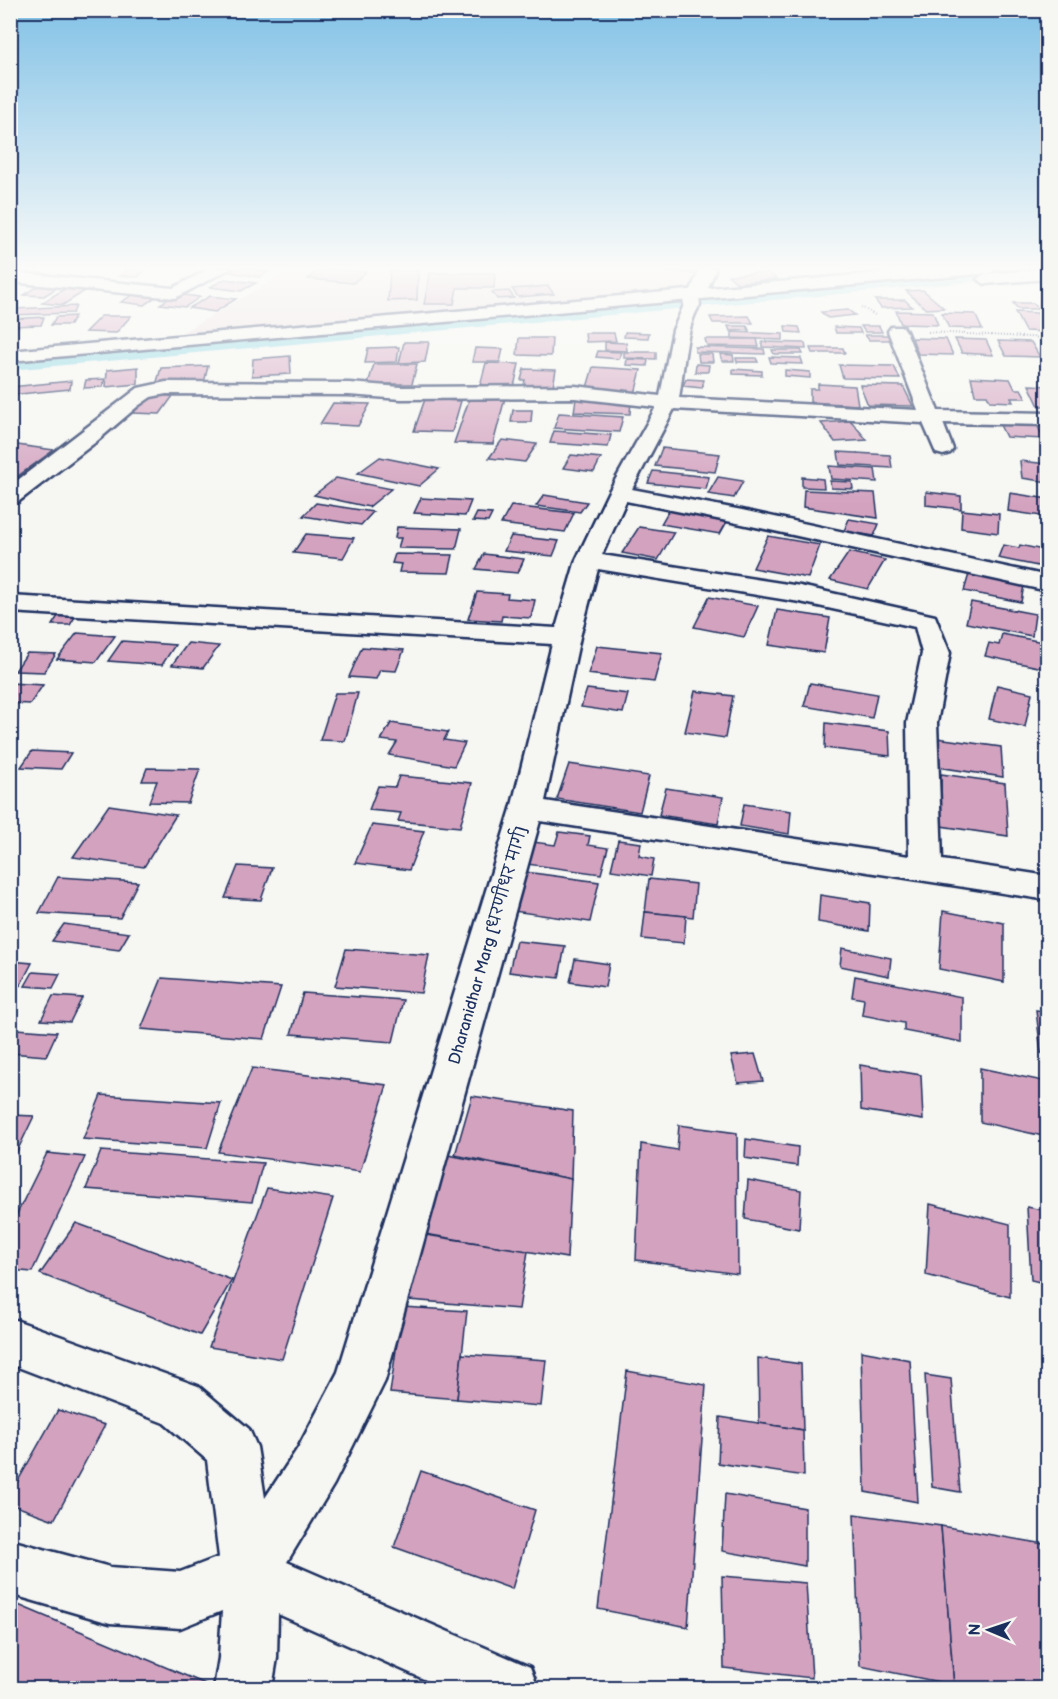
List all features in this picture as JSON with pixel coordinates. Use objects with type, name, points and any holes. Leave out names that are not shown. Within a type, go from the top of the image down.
[{"type":"street","points":[[10,356],[108,347]]},
{"type":"street","name":"Dharanidhar Marg [धरणीधर मार्ग]","points":[[249,1573],[316,1466],[360,1381],[527,809],[567,637],[588,560],[619,493],[669,401],[679,347]]},
{"type":"street","points":[[903,347],[943,449]]},
{"type":"street","points":[[10,497],[145,392],[166,388],[349,389],[401,393],[575,392],[669,401],[688,405],[931,417],[1047,419]]},
{"type":"street","points":[[619,493],[742,517],[1047,584]]},
{"type":"street","points":[[588,560],[800,594],[926,622],[936,653],[922,723],[926,871]]},
{"type":"street","points":[[10,604],[567,637]]},
{"type":"street","points":[[527,809],[1047,888]]},
{"type":"street","points":[[10,1341],[180,1404],[231,1447],[249,1573],[249,1663],[243,1689]]},
{"type":"street","points":[[10,1567],[110,1595],[180,1600],[249,1573],[509,1689]]},
{"type":"building","points":[[399,347],[397,362],[365,363],[368,348]]},
{"type":"building","points":[[403,347],[428,347],[425,362],[399,363]]},
{"type":"building","points":[[518,347],[551,347],[551,356],[517,355]]},
{"type":"building","points":[[605,347],[627,347],[627,351],[605,350]]},
{"type":"building","points":[[695,347],[705,347],[764,349],[765,354],[695,352]]},
{"type":"building","points":[[768,347],[806,347],[806,349]]},
{"type":"building","points":[[915,347],[950,347],[953,355],[918,354]]},
{"type":"building","points":[[959,347],[989,347],[993,355],[962,353]]},
{"type":"building","points":[[1001,347],[1034,347],[1040,357],[1006,356]]},
{"type":"building","points":[[475,348],[503,349],[500,362],[472,362]]},
{"type":"building","points":[[810,348],[843,348],[845,353],[812,353]]},
{"type":"building","points":[[772,350],[801,350],[803,354],[774,354]]},
{"type":"building","points":[[598,351],[621,352],[619,359],[596,357]]},
{"type":"building","points":[[624,352],[656,352],[656,359],[624,358]]},
{"type":"building","points":[[698,354],[712,354],[713,362],[699,362]]},
{"type":"building","points":[[720,354],[733,355],[734,361],[722,361]]},
{"type":"building","points":[[290,356],[291,374],[252,376],[253,359]]},
{"type":"building","points":[[769,357],[801,358],[803,364],[771,363]]},
{"type":"building","points":[[736,358],[756,358],[758,362],[737,362]]},
{"type":"building","points":[[627,359],[648,360],[647,366],[626,365]]},
{"type":"building","points":[[486,363],[519,364],[514,387],[480,386]]},
{"type":"building","points":[[374,364],[417,364],[412,384],[368,384]]},
{"type":"building","points":[[696,364],[709,365],[708,372],[695,372]]},
{"type":"building","points":[[839,365],[894,366],[900,379],[843,378]]},
{"type":"building","points":[[208,366],[204,383],[156,385],[161,368]]},
{"type":"building","points":[[138,367],[138,384],[106,387],[107,370]]},
{"type":"building","points":[[593,367],[641,370],[635,394],[586,391]]},
{"type":"building","points":[[524,369],[556,370],[553,386],[524,385],[525,380],[521,380]]},
{"type":"building","points":[[733,369],[762,371],[762,375],[733,374]]},
{"type":"building","points":[[785,370],[810,372],[810,378],[785,376]]},
{"type":"building","points":[[971,377],[1010,379],[1015,389],[1021,389],[1026,398],[1011,398],[1013,402],[990,401],[987,395],[975,395]]},
{"type":"building","points":[[105,379],[102,387],[84,388],[86,380]]},
{"type":"building","points":[[686,379],[704,380],[702,388],[683,386]]},
{"type":"building","points":[[71,381],[70,389],[10,395],[10,387]]},
{"type":"building","points":[[818,384],[855,386],[858,405],[810,402],[810,389],[818,389]]},
{"type":"building","points":[[860,385],[903,386],[913,406],[868,405]]},
{"type":"building","points":[[1029,385],[1048,386],[1048,406],[1039,406]]},
{"type":"building","points":[[146,395],[173,396],[160,414],[133,413]]},
{"type":"building","points":[[470,397],[505,398],[493,444],[454,443]]},
{"type":"building","points":[[425,399],[461,401],[452,432],[414,431]]},
{"type":"building","points":[[576,399],[631,401],[630,414],[574,412]]},
{"type":"building","points":[[333,403],[370,404],[358,426],[320,424]]},
{"type":"building","points":[[513,410],[532,410],[531,422],[511,422]]},
{"type":"building","points":[[559,413],[623,417],[619,432],[554,428]]},
{"type":"building","points":[[851,421],[867,440],[835,442],[821,423]]},
{"type":"building","points":[[999,423],[1037,425],[1044,439],[1006,437]]},
{"type":"building","points":[[554,431],[611,435],[608,447],[550,443]]},
{"type":"building","points":[[502,440],[537,444],[525,462],[489,458]]},
{"type":"building","points":[[10,444],[54,450],[11,481]]},
{"type":"building","points":[[662,448],[720,454],[715,472],[655,466]]},
{"type":"building","points":[[838,452],[890,455],[892,468],[840,465]]},
{"type":"building","points":[[571,455],[601,458],[594,472],[563,468]]},
{"type":"building","points":[[380,457],[439,469],[419,486],[358,473]]},
{"type":"building","points":[[1020,461],[1048,464],[1048,482],[1022,478]]},
{"type":"building","points":[[829,466],[875,469],[877,482],[831,479]]},
{"type":"building","points":[[653,471],[709,477],[706,489],[648,483]]},
{"type":"building","points":[[718,477],[743,481],[734,498],[708,494]]},
{"type":"building","points":[[802,477],[823,479],[824,488],[802,487]]},
{"type":"building","points":[[336,478],[391,489],[369,507],[314,495]]},
{"type":"building","points":[[830,481],[852,482],[853,489],[831,488]]},
{"type":"building","points":[[804,490],[875,493],[878,518],[803,507]]},
{"type":"building","points":[[926,492],[961,496],[961,509],[926,505]]},
{"type":"building","points":[[1010,493],[1048,499],[1048,517],[1008,511]]},
{"type":"building","points":[[544,495],[587,502],[580,512],[536,506]]},
{"type":"building","points":[[421,498],[471,501],[465,516],[414,513]]},
{"type":"building","points":[[316,503],[373,512],[361,525],[303,516]]},
{"type":"building","points":[[511,506],[574,513],[565,532],[501,524]]},
{"type":"building","points":[[670,508],[729,518],[720,534],[661,524]]},
{"type":"building","points":[[962,510],[999,514],[998,533],[961,528]]},
{"type":"building","points":[[477,513],[492,514],[488,522],[473,521]]},
{"type":"building","points":[[849,519],[879,524],[874,536],[844,531]]},
{"type":"building","points":[[397,527],[461,529],[456,549],[398,548],[401,538],[395,538]]},
{"type":"building","points":[[639,527],[674,532],[658,560],[622,553]]},
{"type":"building","points":[[306,534],[354,538],[343,558],[293,553]]},
{"type":"building","points":[[511,536],[559,541],[553,556],[504,551]]},
{"type":"building","points":[[768,536],[820,545],[808,578],[753,568]]},
{"type":"building","points":[[1003,545],[1019,548],[1020,545],[1048,551],[1048,568],[998,558]]},
{"type":"building","points":[[849,552],[885,560],[868,589],[830,580]]},
{"type":"building","points":[[395,554],[453,555],[449,573],[399,572],[401,564],[392,563]]},
{"type":"building","points":[[484,554],[524,559],[518,573],[476,569]]},
{"type":"building","points":[[969,574],[1024,585],[1021,602],[964,591]]},
{"type":"building","points":[[477,592],[508,594],[507,598],[535,600],[531,618],[502,616],[501,621],[468,619]]},
{"type":"building","points":[[709,597],[758,606],[744,637],[694,627]]},
{"type":"building","points":[[971,602],[1035,614],[1032,636],[966,623]]},
{"type":"building","points":[[777,610],[830,618],[824,653],[769,645]]},
{"type":"building","points":[[58,616],[75,617],[70,625],[52,625]]},
{"type":"building","points":[[1040,623],[1048,624],[1048,640],[1040,638]]},
{"type":"building","points":[[77,633],[115,636],[96,662],[57,659]]},
{"type":"building","points":[[1002,634],[1048,643],[1048,669],[985,656],[989,643],[999,645]]},
{"type":"building","points":[[122,641],[175,645],[162,665],[108,661]]},
{"type":"building","points":[[188,643],[219,646],[203,668],[172,665]]},
{"type":"building","points":[[597,646],[662,653],[654,682],[588,674]]},
{"type":"building","points":[[362,647],[404,650],[396,671],[380,670],[376,679],[349,677]]},
{"type":"building","points":[[27,653],[56,654],[44,672],[15,671]]},
{"type":"building","points":[[10,683],[43,685],[30,704],[10,703]]},
{"type":"building","points":[[810,683],[877,694],[872,718],[804,706]]},
{"type":"building","points":[[997,685],[1032,693],[1025,727],[989,719]]},
{"type":"building","points":[[587,689],[628,694],[623,713],[581,707]]},
{"type":"building","points":[[695,691],[733,696],[725,738],[685,732]]},
{"type":"building","points":[[335,693],[358,693],[345,741],[320,740]]},
{"type":"building","points":[[391,723],[448,732],[444,740],[465,743],[454,766],[389,755],[397,742],[381,740]]},
{"type":"building","points":[[826,723],[889,731],[890,756],[825,748]]},
{"type":"building","points":[[937,738],[1001,747],[1003,777],[938,767]]},
{"type":"building","points":[[32,751],[71,753],[61,769],[21,767]]},
{"type":"building","points":[[569,764],[649,776],[640,812],[557,799]]},
{"type":"building","points":[[147,768],[200,769],[188,803],[149,802],[157,781],[142,781]]},
{"type":"building","points":[[941,774],[1005,783],[1008,836],[941,826]]},
{"type":"building","points":[[399,776],[472,783],[460,827],[398,821],[401,813],[369,810],[378,786],[395,787]]},
{"type":"building","points":[[666,788],[723,797],[718,824],[659,815]]},
{"type":"building","points":[[744,804],[791,811],[789,834],[740,826]]},
{"type":"building","points":[[109,805],[176,815],[144,867],[73,857]]},
{"type":"building","points":[[372,825],[424,831],[409,870],[355,863]]},
{"type":"building","points":[[559,832],[590,836],[588,845],[608,848],[601,874],[519,863],[526,841],[555,845]]},
{"type":"building","points":[[618,840],[641,843],[639,856],[654,859],[651,876],[611,870]]},
{"type":"building","points":[[238,866],[272,868],[261,900],[225,898]]},
{"type":"building","points":[[518,871],[599,882],[590,922],[506,910]]},
{"type":"building","points":[[58,877],[138,882],[120,918],[39,913]]},
{"type":"building","points":[[649,879],[696,884],[693,917],[645,912]]},
{"type":"building","points":[[820,895],[870,903],[869,931],[818,922]]},
{"type":"building","points":[[943,911],[1004,923],[1004,982],[939,969]]},
{"type":"building","points":[[645,912],[686,916],[684,943],[642,939]]},
{"type":"building","points":[[64,924],[129,933],[119,950],[52,941]]},
{"type":"building","points":[[516,941],[565,946],[559,978],[509,972]]},
{"type":"building","points":[[842,948],[891,958],[889,976],[840,966]]},
{"type":"building","points":[[346,949],[429,955],[421,993],[335,986]]},
{"type":"building","points":[[575,959],[609,964],[605,987],[570,982]]},
{"type":"building","points":[[10,961],[32,963],[20,986],[10,985]]},
{"type":"building","points":[[33,972],[60,974],[53,988],[25,986]]},
{"type":"building","points":[[855,976],[962,997],[962,1042],[904,1031],[904,1023],[862,1015],[864,999],[852,997]]},
{"type":"building","points":[[162,978],[281,987],[264,1039],[141,1029]]},
{"type":"building","points":[[303,993],[403,1000],[393,1042],[291,1034]]},
{"type":"building","points":[[53,996],[82,998],[70,1022],[41,1020]]},
{"type":"building","points":[[1036,1010],[1048,1012],[1048,1054],[1041,1053]]},
{"type":"building","points":[[16,1029],[57,1032],[46,1056],[10,1053],[10,1038]]},
{"type":"building","points":[[755,1054],[763,1081],[738,1083],[731,1056]]},
{"type":"building","points":[[860,1065],[921,1075],[923,1120],[861,1110]]},
{"type":"building","points":[[252,1068],[387,1085],[360,1172],[218,1152]]},
{"type":"building","points":[[980,1068],[1048,1082],[1048,1137],[980,1122]]},
{"type":"building","points":[[101,1095],[221,1103],[207,1148],[83,1139]]},
{"type":"building","points":[[472,1096],[573,1111],[571,1179],[455,1155]]},
{"type":"building","points":[[10,1115],[34,1116],[10,1166]]},
{"type":"building","points":[[679,1125],[737,1133],[738,1274],[636,1260],[641,1144],[677,1150]]},
{"type":"building","points":[[746,1139],[798,1147],[797,1166],[745,1158]]},
{"type":"building","points":[[101,1151],[263,1163],[252,1202],[86,1189]]},
{"type":"building","points":[[47,1153],[85,1157],[32,1272],[10,1270],[10,1228]]},
{"type":"building","points":[[443,1154],[571,1179],[567,1258],[419,1233]]},
{"type":"building","points":[[748,1180],[801,1190],[799,1229],[745,1219]]},
{"type":"building","points":[[267,1188],[333,1198],[282,1359],[209,1347]]},
{"type":"building","points":[[930,1204],[1010,1224],[1010,1297],[926,1275]]},
{"type":"building","points":[[1027,1207],[1048,1211],[1048,1284],[1031,1280]]},
{"type":"building","points":[[76,1223],[232,1280],[200,1335],[40,1274]]},
{"type":"building","points":[[426,1235],[528,1251],[519,1309],[409,1300]]},
{"type":"building","points":[[402,1307],[467,1311],[457,1399],[390,1393]]},
{"type":"building","points":[[861,1351],[910,1360],[918,1502],[865,1492]]},
{"type":"building","points":[[462,1354],[546,1360],[541,1406],[457,1399]]},
{"type":"building","points":[[758,1358],[801,1364],[803,1430],[759,1423]]},
{"type":"building","points":[[627,1371],[706,1385],[688,1627],[598,1609]]},
{"type":"building","points":[[925,1375],[951,1379],[960,1492],[932,1487]]},
{"type":"building","points":[[58,1410],[105,1425],[54,1520],[10,1504],[10,1495]]},
{"type":"building","points":[[720,1417],[803,1430],[804,1476],[718,1463]]},
{"type":"building","points":[[421,1471],[535,1510],[512,1589],[394,1547]]},
{"type":"building","points":[[725,1494],[805,1508],[805,1566],[722,1551]]},
{"type":"building","points":[[854,1514],[941,1526],[954,1685],[860,1666]]},
{"type":"building","points":[[941,1526],[1044,1544],[1048,1569],[1048,1688],[970,1688],[954,1685]]},
{"type":"building","points":[[722,1576],[806,1583],[812,1678],[724,1668]]},
{"type":"building","points":[[16,1604],[215,1688],[10,1688],[10,1613]]},
{"type":"waterway","points":[[10,363],[184,347]]}]
